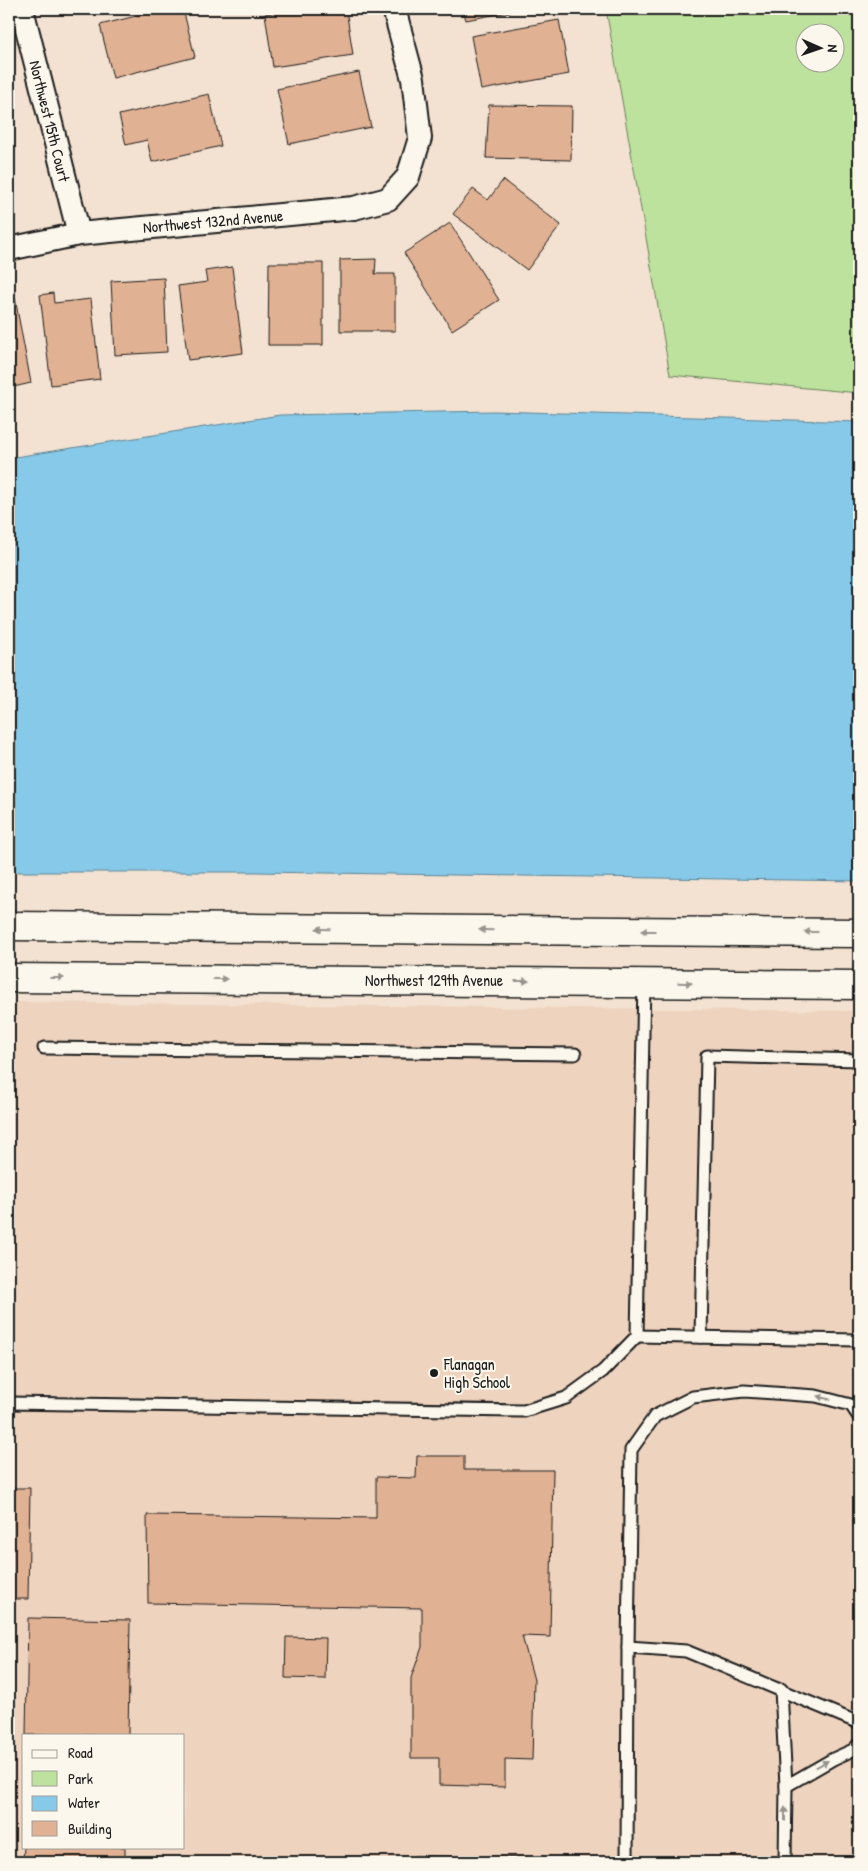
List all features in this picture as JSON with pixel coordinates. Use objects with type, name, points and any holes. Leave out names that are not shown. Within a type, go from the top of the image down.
[{"type":"street","name":"Northwest 15th Court","points":[[22,9],[79,234]]},
{"type":"street","name":"Northwest 132nd Avenue","points":[[9,249],[79,234],[354,208],[388,199],[408,177],[420,138],[413,79],[394,9]]},
{"type":"street","points":[[9,926],[859,932]]},
{"type":"street","name":"Northwest 129th Avenue","points":[[9,978],[859,985]]},
{"type":"lane","points":[[9,1403],[524,1411],[566,1398],[603,1372],[637,1336],[644,982]]},
{"type":"lane","points":[[44,1048],[575,1054]]},
{"type":"lane","points":[[701,1337],[707,1056],[859,1060]]},
{"type":"lane","points":[[637,1336],[859,1340]]},
{"type":"lane","points":[[627,1862],[631,1450],[655,1416],[693,1397],[744,1391],[816,1396],[851,1405],[859,1418]]},
{"type":"lane","points":[[628,1647],[686,1651],[859,1723]]},
{"type":"lane","points":[[780,1689],[786,1786],[785,1862]]},
{"type":"lane","points":[[786,1786],[833,1758],[853,1750],[859,1744]]},
{"type":"shaded area","name":"Flanagan High School","points":[[9,1002],[859,1011],[859,1862],[9,1862]]},
{"type":"green space","points":[[606,9],[859,9],[859,393],[670,375]]},
{"type":"water","points":[[494,411],[859,422],[859,881],[255,872],[9,872],[9,458],[280,415]]},
{"type":"building","points":[[164,9],[183,9],[195,57],[113,78],[100,25]]},
{"type":"building","points":[[296,9],[346,9],[353,55],[273,67],[265,14]]},
{"type":"building","points":[[463,9],[524,9],[466,20]]},
{"type":"building","points":[[559,20],[569,74],[481,90],[471,36]]},
{"type":"building","points":[[359,72],[371,127],[289,144],[277,89]]},
{"type":"building","points":[[209,94],[221,146],[152,162],[147,140],[126,145],[119,115]]},
{"type":"building","points":[[489,105],[572,106],[571,160],[486,158]]},
{"type":"building","points":[[503,180],[561,225],[527,270],[453,214],[473,189],[488,200]]},
{"type":"building","points":[[450,223],[499,300],[452,330],[404,253]]},
{"type":"building","points":[[376,259],[375,274],[395,274],[395,331],[340,331],[340,260]]},
{"type":"building","points":[[269,263],[323,263],[323,345],[268,345]]},
{"type":"building","points":[[232,267],[243,353],[188,360],[178,286],[207,282],[205,271]]},
{"type":"building","points":[[164,278],[167,352],[115,355],[111,281]]},
{"type":"building","points":[[53,293],[54,303],[91,299],[100,379],[51,385],[40,295]]},
{"type":"building","points":[[15,298],[31,383],[9,388],[9,299]]},
{"type":"building","points":[[417,1456],[464,1456],[464,1470],[553,1470],[550,1637],[522,1636],[534,1680],[532,1760],[505,1759],[505,1787],[439,1785],[439,1758],[411,1758],[411,1678],[422,1647],[422,1608],[148,1603],[147,1515],[376,1518],[376,1477],[416,1478]]},
{"type":"building","points":[[9,1488],[30,1488],[28,1599],[9,1599]]},
{"type":"building","points":[[28,1618],[130,1620],[128,1734],[26,1734]]},
{"type":"building","points":[[286,1637],[326,1638],[325,1679],[285,1678]]},
{"type":"building","points":[[24,1848],[125,1848],[125,1862],[23,1862]]},
{"type":"building","points":[[414,1856],[544,1858],[544,1862],[414,1862]]},
{"type":"place","name":"Flanagan High School","points":[[434,1373]]}]
